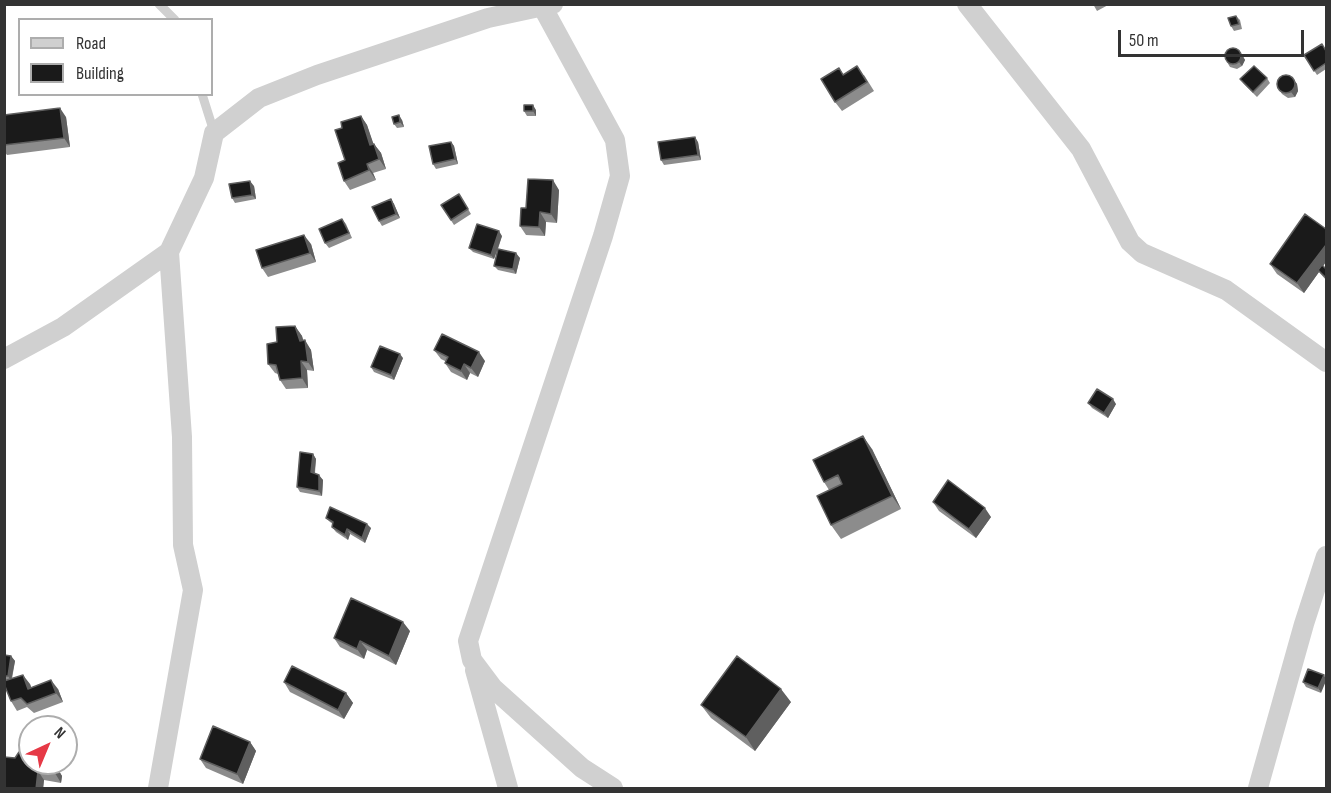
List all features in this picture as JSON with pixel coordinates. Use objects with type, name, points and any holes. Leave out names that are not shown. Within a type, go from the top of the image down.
[{"type":"street","points":[[967,4],[1081,149],[1130,242],[1142,253],[1226,290],[1326,362]]},
{"type":"street","points":[[158,789],[193,590],[183,544],[182,437],[170,252],[204,178],[214,134],[259,98],[317,75],[488,18],[547,5],[615,140],[620,176],[603,236],[468,641],[508,789]]},
{"type":"street","points":[[4,359],[63,327],[170,252]]},
{"type":"street","points":[[1258,789],[1304,624],[1326,556]]},
{"type":"street","points":[[472,660],[502,696],[582,768],[613,789]]},
{"type":"lane","points":[[159,4],[173,18]]},
{"type":"lane","points":[[203,96],[214,134]]},
{"type":"building","points":[[1236,16],[1239,24],[1231,26],[1228,18]]},
{"type":"building","points":[[1322,44],[1326,51],[1326,63],[1314,71],[1304,55]]},
{"type":"building","points":[[1233,48],[1239,50],[1241,56],[1239,62],[1233,64],[1227,62],[1225,56],[1227,50]]},
{"type":"building","points":[[857,66],[867,82],[835,102],[821,79],[839,68],[843,75]]},
{"type":"building","points":[[1254,66],[1267,78],[1253,92],[1240,79]]},
{"type":"building","points":[[1286,75],[1292,78],[1295,84],[1292,90],[1286,93],[1280,90],[1277,84],[1280,78]]},
{"type":"building","points":[[524,105],[533,105],[533,111],[524,111]]},
{"type":"building","points":[[60,108],[64,138],[4,145],[4,115]]},
{"type":"building","points":[[399,115],[400,122],[394,124],[392,117]]},
{"type":"building","points":[[361,116],[370,145],[374,144],[379,159],[367,164],[369,170],[344,181],[338,163],[345,160],[335,130],[342,128],[341,122]]},
{"type":"building","points":[[695,137],[698,155],[661,160],[658,142]]},
{"type":"building","points":[[451,142],[455,159],[433,164],[429,146]]},
{"type":"building","points":[[528,179],[553,180],[551,214],[540,212],[539,227],[520,226],[521,208],[526,208]]},
{"type":"building","points":[[250,181],[252,195],[232,198],[229,184]]},
{"type":"building","points":[[459,194],[468,209],[451,220],[441,205]]},
{"type":"building","points":[[391,199],[396,214],[379,221],[372,207]]},
{"type":"building","points":[[1305,214],[1326,229],[1326,245],[1297,283],[1270,264]]},
{"type":"building","points":[[342,219],[349,233],[325,243],[319,229]]},
{"type":"building","points":[[477,224],[499,231],[491,255],[469,248]]},
{"type":"building","points":[[304,235],[310,253],[262,268],[256,250]]},
{"type":"building","points":[[498,249],[516,253],[513,269],[494,266]]},
{"type":"building","points":[[1322,265],[1326,269],[1326,278],[1318,270]]},
{"type":"building","points":[[295,326],[300,341],[305,340],[308,362],[301,361],[302,378],[280,380],[276,365],[268,364],[267,344],[277,342],[276,327]]},
{"type":"building","points":[[442,334],[479,352],[471,368],[464,364],[461,371],[445,363],[448,357],[434,350]]},
{"type":"building","points":[[380,346],[400,354],[391,375],[371,367]]},
{"type":"building","points":[[1097,389],[1113,399],[1104,413],[1088,403]]},
{"type":"building","points":[[863,436],[892,496],[831,525],[817,496],[842,484],[838,475],[824,482],[813,460]]},
{"type":"building","points":[[300,452],[313,454],[311,472],[319,475],[319,491],[297,487]]},
{"type":"building","points":[[948,480],[985,508],[969,529],[933,502]]},
{"type":"building","points":[[330,507],[367,524],[362,538],[347,529],[345,535],[332,527],[333,522],[326,518]]},
{"type":"building","points":[[351,598],[403,622],[389,656],[360,641],[357,649],[334,638]]},
{"type":"building","points":[[4,655],[11,656],[8,676],[4,676]]},
{"type":"building","points":[[737,656],[781,689],[746,737],[701,705]]},
{"type":"building","points":[[292,666],[346,693],[338,710],[284,682]]},
{"type":"building","points":[[1308,669],[1324,675],[1318,688],[1303,682]]},
{"type":"building","points":[[23,675],[28,689],[51,680],[56,693],[27,704],[21,698],[11,701],[4,681]]},
{"type":"building","points":[[213,726],[250,742],[237,774],[200,759]]},
{"type":"building","points":[[18,754],[18,775],[38,775],[36,789],[4,789],[4,757],[15,758]]}]
